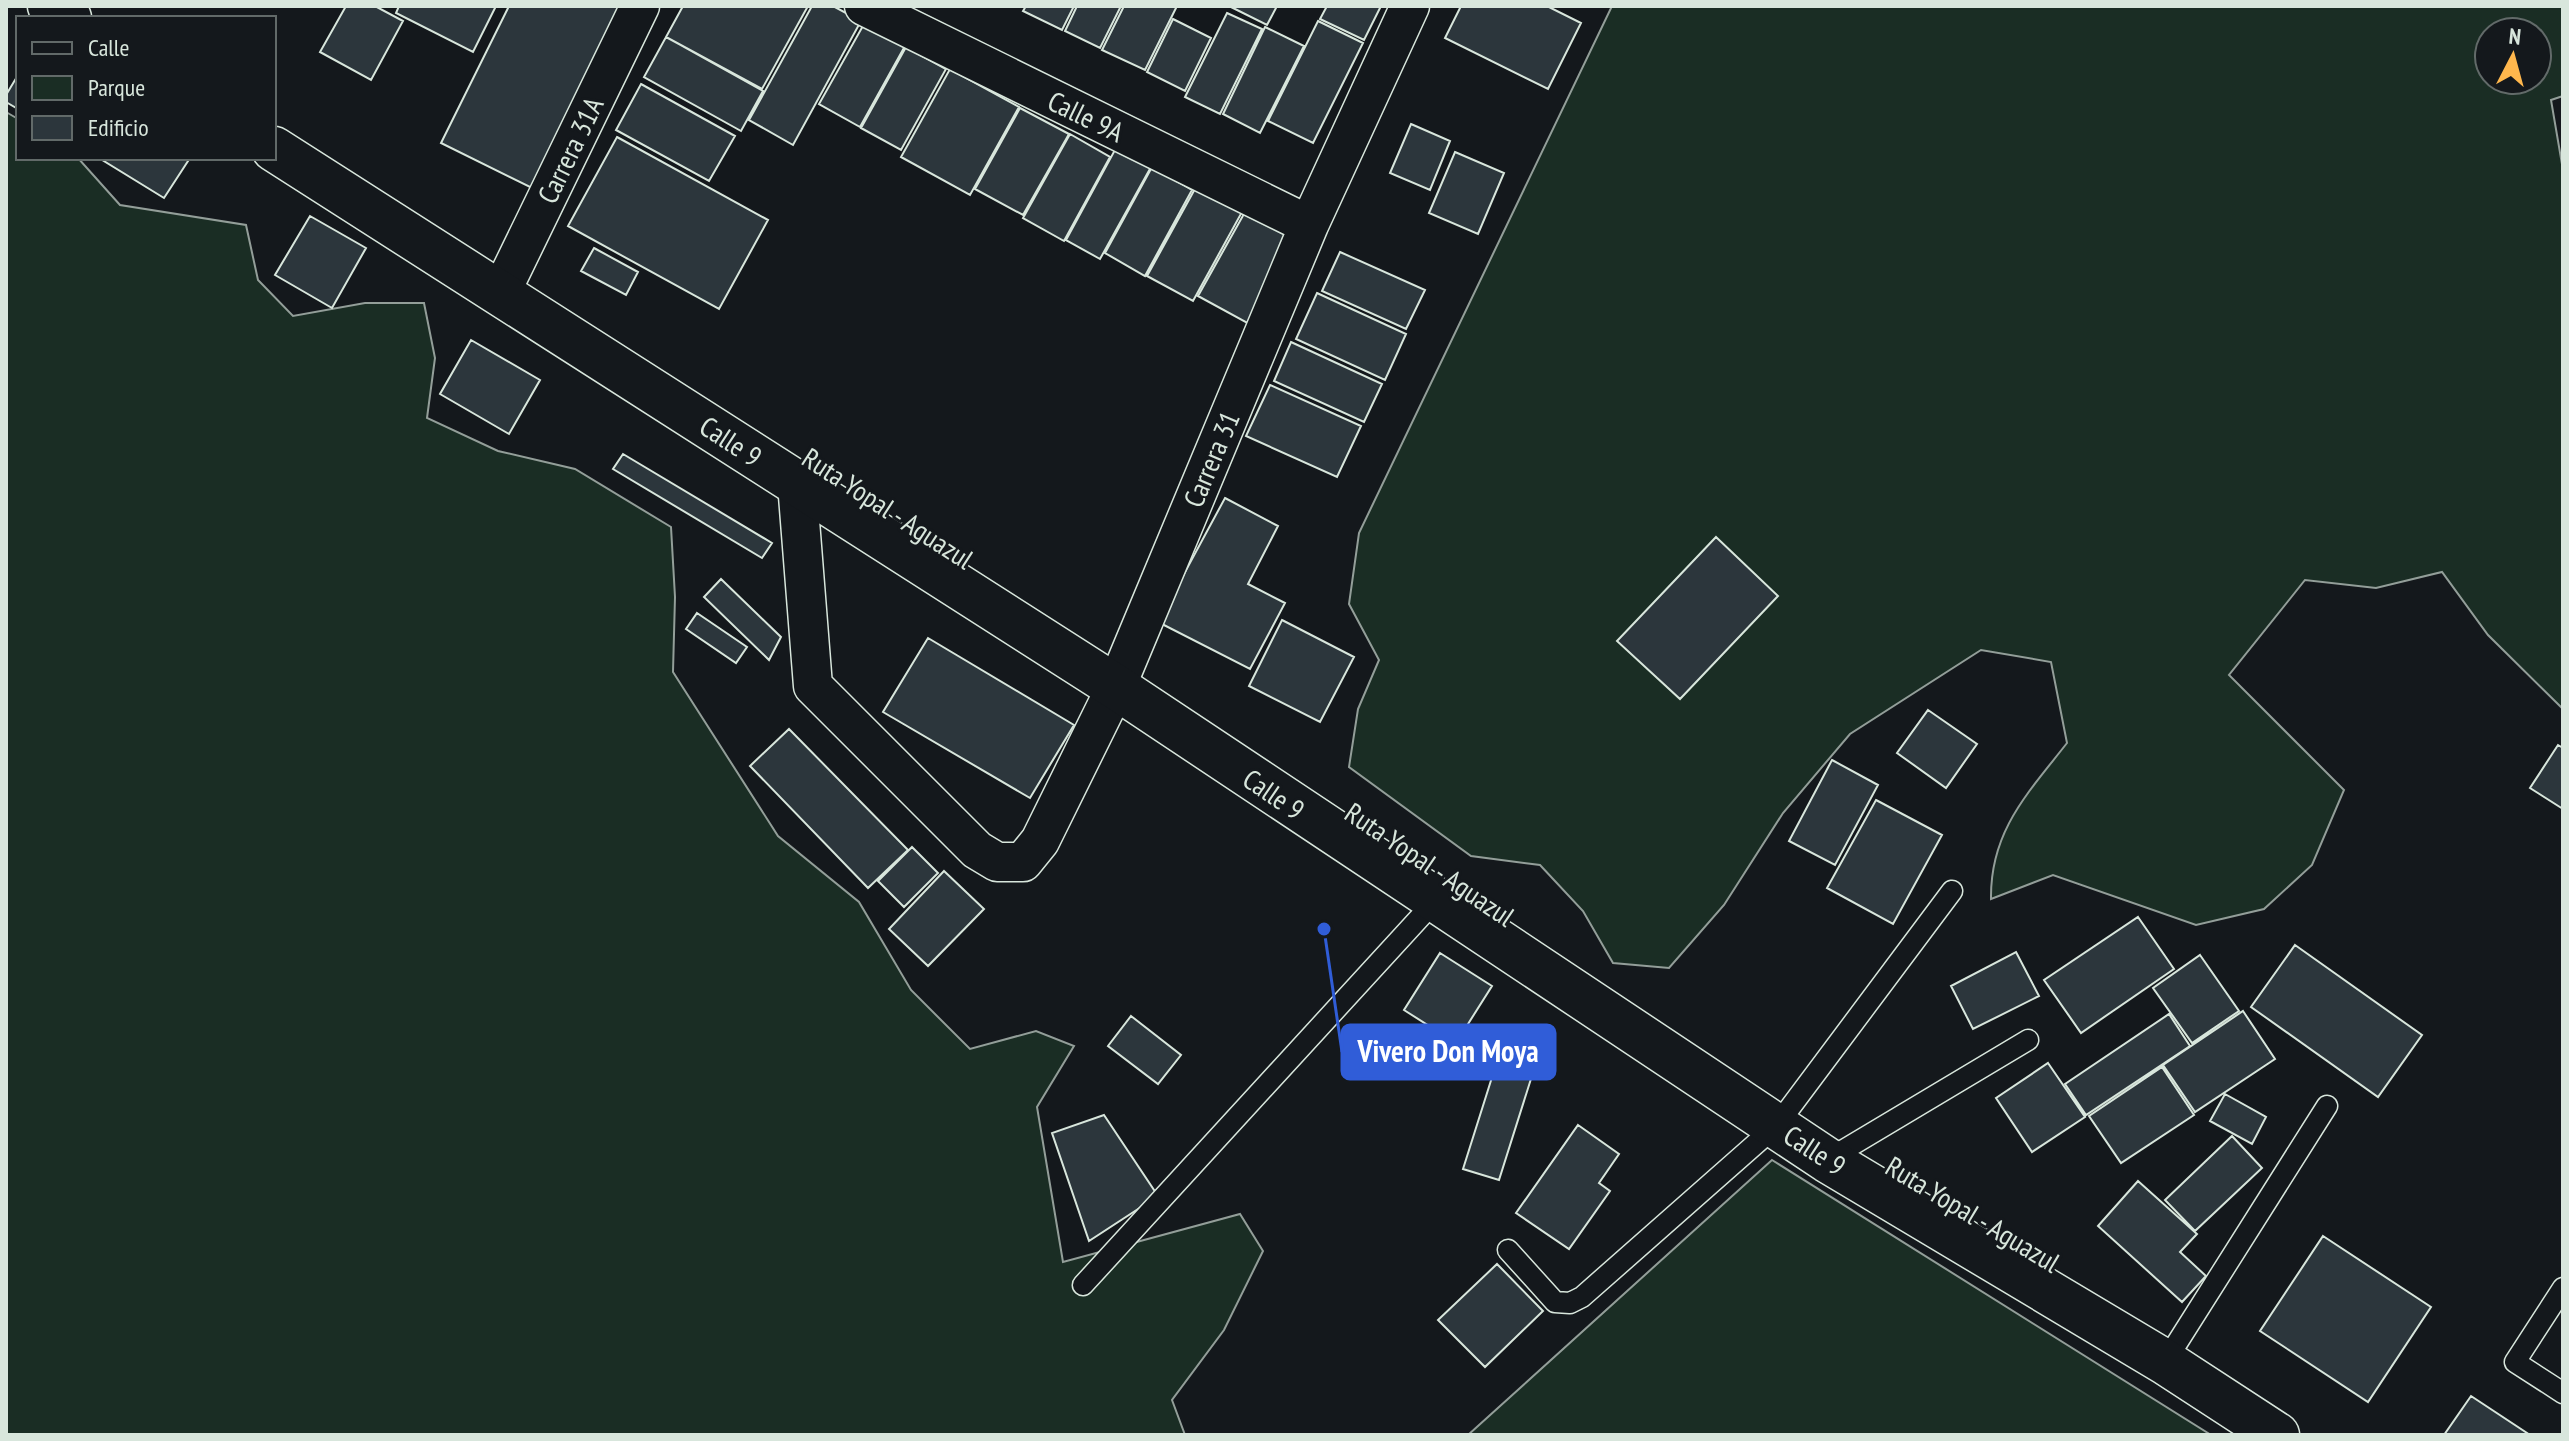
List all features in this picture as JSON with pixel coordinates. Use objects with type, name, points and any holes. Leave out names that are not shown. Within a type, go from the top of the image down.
[{"type":"street","name":"Carrera 31A","points":[[500,294],[640,6]]},
{"type":"street","name":"Calle 9A","points":[[864,6],[1309,225]]},
{"type":"street","name":"Carrera 31","points":[[797,483],[813,686],[977,850],[997,862],[1023,862],[1040,841],[1116,687],[1309,225],[1410,6]]},
{"type":"lane","name":"Ruta Yopal - Aguazul","points":[[276,150],[1116,687],[1827,1160],[2165,1362],[2277,1435]]},
{"type":"lane","points":[[1508,1250],[1555,1302],[1570,1303],[1582,1297],[1777,1125],[1952,891]]},
{"type":"lane","points":[[1083,1285],[1435,901]]},
{"type":"lane","points":[[1827,1160],[2028,1040]]},
{"type":"lane","points":[[2165,1362],[2327,1106]]},
{"type":"lane","points":[[2563,1288],[2515,1362],[2563,1393]]},
{"type":"green space","points":[[1612,6],[2563,6],[2563,96],[2551,100],[2563,170],[2563,709],[2488,635],[2442,572],[2376,588],[2305,580],[2229,675],[2344,790],[2312,865],[2264,909],[2196,925],[2053,875],[1991,899],[1992,875],[2004,833],[2026,796],[2067,743],[2051,662],[1981,650],[1850,734],[1783,813],[1724,905],[1669,968],[1613,963],[1583,911],[1540,865],[1471,856],[1349,767],[1358,709],[1379,660],[1349,604],[1359,533]]},
{"type":"green space","points":[[6,112],[16,118],[16,160],[80,160],[120,205],[246,225],[258,280],[293,316],[365,303],[424,303],[435,358],[427,418],[498,451],[575,469],[671,527],[675,597],[673,672],[778,836],[859,902],[911,990],[970,1049],[1036,1031],[1074,1046],[1037,1107],[1063,1262],[1240,1214],[1263,1251],[1224,1330],[1172,1400],[1185,1435],[6,1435]]},
{"type":"green space","points":[[1772,1160],[2211,1435],[1468,1435]]},
{"type":"building","points":[[346,6],[375,6],[403,21],[371,80],[320,52]]},
{"type":"building","points":[[399,6],[496,6],[473,52],[396,13]]},
{"type":"building","points":[[509,6],[622,6],[532,188],[441,143]]},
{"type":"building","points":[[683,6],[808,6],[762,89],[666,37]]},
{"type":"building","points":[[812,6],[833,6],[861,21],[793,145],[749,120]]},
{"type":"building","points":[[1026,6],[1074,6],[1062,30],[1023,11]]},
{"type":"building","points":[[1077,6],[1121,6],[1100,48],[1065,31]]},
{"type":"building","points":[[1124,6],[1177,6],[1145,70],[1102,50]]},
{"type":"building","points":[[1229,6],[1277,6],[1267,25]]},
{"type":"building","points":[[1327,6],[1381,6],[1364,40],[1320,19]]},
{"type":"building","points":[[1461,6],[1547,6],[1581,23],[1548,89],[1445,38]]},
{"type":"building","points":[[1227,13],[1262,29],[1220,114],[1185,97]]},
{"type":"building","points":[[1173,19],[1211,38],[1185,91],[1147,72]]},
{"type":"building","points":[[1318,21],[1363,43],[1313,143],[1268,121]]},
{"type":"building","points":[[864,24],[905,46],[860,127],[819,104]]},
{"type":"building","points":[[1265,27],[1304,46],[1260,133],[1223,114]]},
{"type":"building","points":[[666,37],[763,91],[741,131],[644,77]]},
{"type":"building","points":[[906,47],[946,69],[901,150],[861,128]]},
{"type":"building","points":[[950,69],[1019,107],[970,195],[901,157]]},
{"type":"building","points":[[16,78],[16,108],[6,102],[6,95]]},
{"type":"building","points":[[641,84],[735,136],[709,181],[616,130]]},
{"type":"building","points":[[1020,108],[1069,134],[1023,215],[975,189]]},
{"type":"building","points":[[1411,124],[1450,141],[1430,190],[1390,173]]},
{"type":"building","points":[[1070,134],[1110,157],[1064,241],[1023,218]]},
{"type":"building","points":[[617,137],[768,220],[719,309],[568,226]]},
{"type":"building","points":[[1116,148],[1151,167],[1100,259],[1066,240]]},
{"type":"building","points":[[1455,152],[1504,173],[1478,234],[1429,213]]},
{"type":"building","points":[[102,160],[189,160],[164,198]]},
{"type":"building","points":[[1152,167],[1192,190],[1145,276],[1105,253]]},
{"type":"building","points":[[1196,187],[1242,212],[1193,301],[1147,276]]},
{"type":"building","points":[[1245,212],[1298,242],[1251,325],[1198,296]]},
{"type":"building","points":[[310,216],[366,248],[332,308],[275,275]]},
{"type":"building","points":[[594,248],[638,272],[626,295],[581,271]]},
{"type":"building","points":[[1340,252],[1425,290],[1406,329],[1322,291]]},
{"type":"building","points":[[1317,293],[1406,334],[1385,380],[1296,339]]},
{"type":"building","points":[[471,340],[540,380],[509,434],[440,394]]},
{"type":"building","points":[[1291,342],[1382,384],[1364,422],[1274,381]]},
{"type":"building","points":[[1270,385],[1361,426],[1337,477],[1246,436]]},
{"type":"building","points":[[623,454],[772,543],[762,558],[613,469]]},
{"type":"building","points":[[1225,498],[1278,526],[1248,584],[1285,603],[1250,669],[1158,622]]},
{"type":"building","points":[[1716,537],[1778,596],[1680,699],[1617,641]]},
{"type":"building","points":[[721,579],[781,637],[769,660],[704,597]]},
{"type":"building","points":[[697,613],[747,647],[736,663],[686,629]]},
{"type":"building","points":[[1282,620],[1354,657],[1320,722],[1249,686]]},
{"type":"building","points":[[928,638],[1074,725],[1030,798],[883,712]]},
{"type":"building","points":[[1928,710],[1977,744],[1946,788],[1897,753]]},
{"type":"building","points":[[789,729],[908,850],[868,888],[750,766]]},
{"type":"building","points":[[2558,745],[2563,748],[2563,809],[2530,788]]},
{"type":"building","points":[[1832,760],[1878,785],[1835,865],[1789,841]]},
{"type":"building","points":[[1876,800],[1942,835],[1893,924],[1827,888]]},
{"type":"building","points":[[912,847],[938,873],[904,907],[878,881]]},
{"type":"building","points":[[944,871],[984,909],[928,966],[889,929]]},
{"type":"building","points":[[2138,917],[2174,969],[2081,1033],[2044,980]]},
{"type":"building","points":[[2295,945],[2422,1035],[2378,1097],[2251,1007]]},
{"type":"building","points":[[2016,952],[2039,996],[1973,1029],[1951,986]]},
{"type":"building","points":[[1440,953],[1492,986],[1456,1043],[1404,1010]]},
{"type":"building","points":[[2200,955],[2239,1011],[2192,1043],[2153,988]]},
{"type":"building","points":[[2243,1011],[2275,1059],[2195,1112],[2163,1065]]},
{"type":"building","points":[[2169,1014],[2190,1046],[2086,1115],[2065,1084]]},
{"type":"building","points":[[1131,1016],[1181,1055],[1158,1084],[1108,1046]]},
{"type":"building","points":[[1500,1052],[1536,1063],[1499,1180],[1463,1169]]},
{"type":"building","points":[[2048,1063],[2085,1117],[2032,1152],[1996,1098]]},
{"type":"building","points":[[2162,1067],[2194,1115],[2121,1163],[2089,1116]]},
{"type":"building","points":[[2225,1094],[2266,1117],[2252,1144],[2210,1121]]},
{"type":"building","points":[[1104,1115],[1158,1196],[1089,1241],[1052,1133]]},
{"type":"building","points":[[1578,1125],[1619,1154],[1599,1183],[1610,1191],[1569,1249],[1516,1213]]},
{"type":"building","points":[[2232,1136],[2262,1168],[2195,1231],[2165,1200]]},
{"type":"building","points":[[2138,1181],[2197,1234],[2180,1252],[2206,1276],[2182,1302],[2098,1226]]},
{"type":"building","points":[[2323,1236],[2431,1307],[2368,1402],[2260,1331]]},
{"type":"building","points":[[1497,1264],[1543,1311],[1485,1367],[1438,1320]]},
{"type":"building","points":[[2471,1396],[2530,1435],[2444,1435]]},
{"type":"place","name":"Vivero Don Moya","points":[[1324,929]]}]
